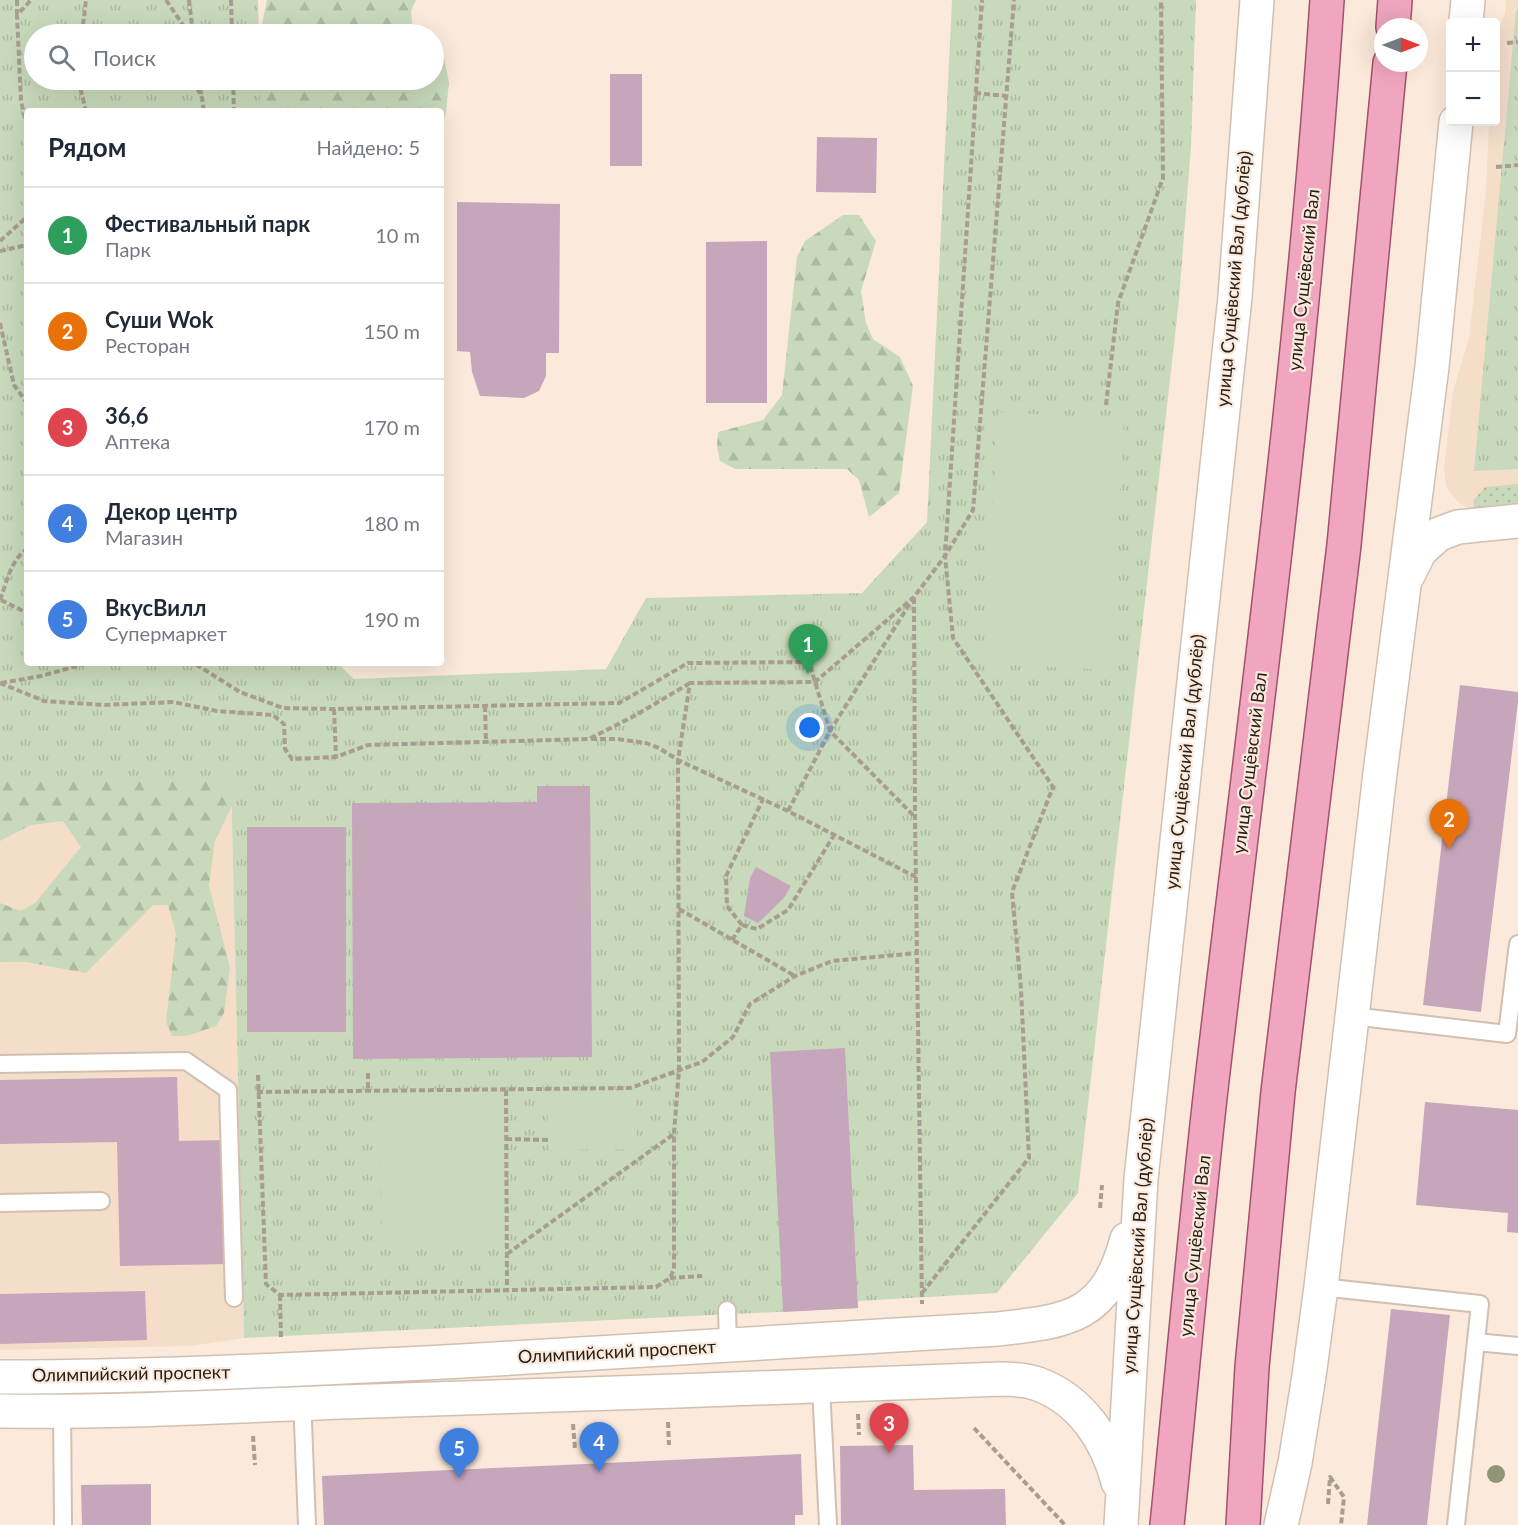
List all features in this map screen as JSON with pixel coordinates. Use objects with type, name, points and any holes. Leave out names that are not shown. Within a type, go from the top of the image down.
[{"type":"main road","name":"улица Сущёвский Вал (дублёр)","points":[[1121,1516],[1141,1179],[1235,297],[1257,0]]},
{"type":"main road","name":"улица Сущёвский Вал","points":[[1167,1525],[1212,1083],[1280,513],[1312,203],[1327,0]]},
{"type":"main road","points":[[1394,18],[1395,0]]},
{"type":"main road","points":[[1466,18],[1468,0]]},
{"type":"main road","points":[[1243,1525],[1252,1367],[1278,1092],[1344,544],[1389,72]]},
{"type":"main road","points":[[1281,1525],[1297,1453],[1321,1287],[1401,603],[1432,367],[1456,126]]},
{"type":"main road","points":[[1401,603],[1408,574],[1420,551],[1439,534],[1458,527],[1518,521]]},
{"type":"main road","name":"Олимпийский проспект","points":[[0,1377],[62,1377],[291,1359],[728,1346],[998,1329],[1042,1324],[1065,1318],[1085,1309],[1099,1298],[1109,1284],[1122,1257],[1141,1179]]},
{"type":"main road","name":"Олимпийский проспект","points":[[0,1411],[62,1412],[1020,1380],[1038,1384],[1054,1392],[1089,1420],[1113,1462],[1119,1485],[1121,1516]]},
{"type":"lane","points":[[1352,1016],[1507,1034],[1518,944]]},
{"type":"lane","points":[[0,1064],[186,1061],[233,1091],[234,1298]]},
{"type":"lane","points":[[0,1203],[101,1202]]},
{"type":"lane","points":[[1321,1287],[1480,1304],[1456,1525]]},
{"type":"lane","points":[[727,1310],[728,1346]]},
{"type":"lane","points":[[1476,1342],[1518,1346]]},
{"type":"lane","points":[[291,1359],[302,1403],[307,1525]]},
{"type":"lane","points":[[62,1377],[63,1525]]},
{"type":"lane","points":[[821,1387],[828,1525]]},
{"type":"path","points":[[16,0],[21,101],[24,114]]},
{"type":"path","points":[[17,15],[31,0]]},
{"type":"path","points":[[83,24],[86,0]]},
{"type":"path","points":[[166,0],[184,24]]},
{"type":"path","points":[[189,0],[190,24]]},
{"type":"path","points":[[231,0],[232,24]]},
{"type":"path","points":[[922,1293],[1029,1158],[1021,989],[1012,892],[1053,788],[953,638],[945,556],[982,0]]},
{"type":"path","points":[[788,811],[830,731],[914,597],[945,556],[974,510],[1014,0]]},
{"type":"path","points":[[1106,405],[1118,303],[1163,178],[1161,0]]},
{"type":"path","points":[[1507,43],[1518,42]]},
{"type":"path","points":[[81,90],[85,108]]},
{"type":"path","points":[[198,90],[202,98]]},
{"type":"path","points":[[201,90],[204,108]]},
{"type":"path","points":[[233,90],[234,108]]},
{"type":"path","points":[[975,93],[1006,96]]},
{"type":"path","points":[[1496,167],[1518,165]]},
{"type":"path","points":[[0,241],[24,220]]},
{"type":"path","points":[[0,251],[24,246]]},
{"type":"path","points":[[0,323],[14,385],[24,398]]},
{"type":"path","points":[[24,551],[7,575],[0,600],[24,612]]},
{"type":"path","points":[[589,739],[636,715],[690,683],[815,682],[914,597]]},
{"type":"path","points":[[914,597],[922,1307]]},
{"type":"path","points":[[200,666],[240,692],[283,708],[334,709],[619,703],[688,663],[809,662],[830,731],[915,817]]},
{"type":"path","points":[[0,683],[41,676],[77,666]]},
{"type":"path","points":[[0,683],[44,701],[104,705],[173,702],[217,711],[273,715],[284,724],[285,749],[292,759],[336,758],[368,745],[589,739],[617,739],[646,743],[788,811],[916,877]]},
{"type":"path","points":[[670,1278],[674,1269],[674,1133],[679,1070],[678,760],[690,683]]},
{"type":"path","points":[[484,706],[486,742]]},
{"type":"path","points":[[334,709],[336,758]]},
{"type":"path","points":[[763,799],[726,876],[727,906],[742,925],[757,929],[788,910],[834,835]]},
{"type":"path","points":[[679,909],[795,976]]},
{"type":"path","points":[[732,940],[742,925]]},
{"type":"path","points":[[233,1091],[368,1092],[630,1088],[702,1062],[733,1037],[750,1004],[795,976],[832,961],[917,953]]},
{"type":"path","points":[[368,1073],[368,1092]]},
{"type":"path","points":[[258,1075],[266,1284],[280,1295],[656,1287],[670,1278],[702,1276]]},
{"type":"path","points":[[506,1090],[507,1290]]},
{"type":"path","points":[[507,1254],[674,1133]]},
{"type":"path","points":[[506,1139],[548,1140]]},
{"type":"path","points":[[1100,1208],[1102,1185]]},
{"type":"path","points":[[280,1295],[291,1359]]},
{"type":"path","points":[[668,1412],[669,1445]]},
{"type":"path","points":[[573,1417],[574,1450]]},
{"type":"path","points":[[974,1428],[1065,1525]]},
{"type":"path","points":[[253,1434],[255,1465]]},
{"type":"path","points":[[1328,1504],[1330,1477],[1344,1497],[1341,1525]]},
{"type":"shaded area","points":[[1506,0],[1518,0],[1518,509],[1473,510],[1459,503],[1450,493],[1446,486],[1444,467],[1453,392],[1469,338],[1486,191],[1489,126],[1500,126],[1500,27],[1505,13]]},
{"type":"shaded area","points":[[231,777],[244,1338],[190,1346],[0,1350],[0,780]]},
{"type":"green space","points":[[0,0],[258,0],[259,24],[24,24],[24,90],[259,90],[260,108],[24,108],[24,666],[340,666],[354,679],[606,669],[646,598],[862,593],[927,522],[952,0],[1196,0],[1191,146],[1179,300],[1078,1193],[997,1293],[858,1301],[858,1308],[244,1338],[231,778],[0,780]]},
{"type":"green space","points":[[267,0],[416,0],[411,11],[412,24],[262,24]]},
{"type":"green space","points":[[1518,9],[1518,469],[1474,471],[1516,11]]},
{"type":"green space","points":[[444,57],[449,82],[444,119],[444,108],[252,108],[252,90],[444,90]]},
{"type":"green space","points":[[843,215],[859,215],[876,241],[861,291],[866,323],[873,339],[900,357],[913,386],[899,493],[869,517],[859,480],[847,469],[735,469],[720,461],[717,446],[718,432],[763,420],[782,395],[797,257],[805,241]]},
{"type":"green space","points":[[998,412],[1124,419],[1110,670],[984,664]]},
{"type":"green space","points":[[1518,484],[1518,509],[1473,510],[1474,500],[1485,487]]},
{"type":"green space","points":[[0,730],[245,745],[236,798],[215,840],[209,886],[230,968],[224,1013],[216,1026],[187,1036],[172,1036],[166,1022],[176,934],[168,905],[153,905],[86,973],[26,962],[0,962],[0,903],[21,911],[35,903],[81,847],[63,821],[31,825],[0,841]]},
{"type":"green space","points":[[500,1096],[502,1247],[382,1249],[380,1097]]},
{"type":"green space","points":[[636,1097],[637,1149],[548,1150],[547,1098]]},
{"type":"building","points":[[610,74],[642,74],[642,166],[610,166]]},
{"type":"building","points":[[817,137],[877,138],[876,193],[816,192]]},
{"type":"building","points":[[457,202],[560,204],[559,353],[546,353],[546,376],[539,391],[524,398],[480,396],[472,372],[470,352],[457,351]]},
{"type":"building","points":[[767,241],[767,403],[706,403],[706,242]]},
{"type":"building","points":[[1460,685],[1518,692],[1481,1012],[1423,1005]]},
{"type":"building","points":[[537,786],[590,786],[592,1057],[353,1059],[352,803],[537,802]]},
{"type":"building","points":[[247,827],[346,827],[346,1032],[247,1032]]},
{"type":"building","points":[[756,867],[791,886],[784,898],[758,923],[744,916],[750,878]]},
{"type":"building","points":[[845,1048],[858,1308],[783,1312],[770,1052]]},
{"type":"building","points":[[177,1077],[179,1141],[225,1140],[227,1264],[120,1266],[117,1142],[0,1144],[0,1080]]},
{"type":"building","points":[[1425,1102],[1518,1110],[1518,1233],[1507,1232],[1508,1213],[1416,1205]]},
{"type":"building","points":[[145,1291],[147,1340],[0,1344],[0,1294]]},
{"type":"building","points":[[1391,1309],[1450,1315],[1427,1525],[1367,1525]]},
{"type":"building","points":[[913,1445],[914,1490],[1005,1489],[1006,1525],[841,1525],[840,1446]]},
{"type":"building","points":[[801,1454],[803,1515],[795,1515],[795,1525],[324,1525],[322,1476]]},
{"type":"building","points":[[151,1484],[151,1525],[82,1525],[81,1485]]},
{"type":"place","name":"Фестивальный парк","points":[[808,674]]},
{"type":"place","name":"Суши Wok","points":[[1449,849]]},
{"type":"place","name":"36,6","points":[[889,1453]]},
{"type":"place","name":"Декор центр","points":[[599,1472]]},
{"type":"place","name":"ВкусВилл","points":[[459,1478]]}]
